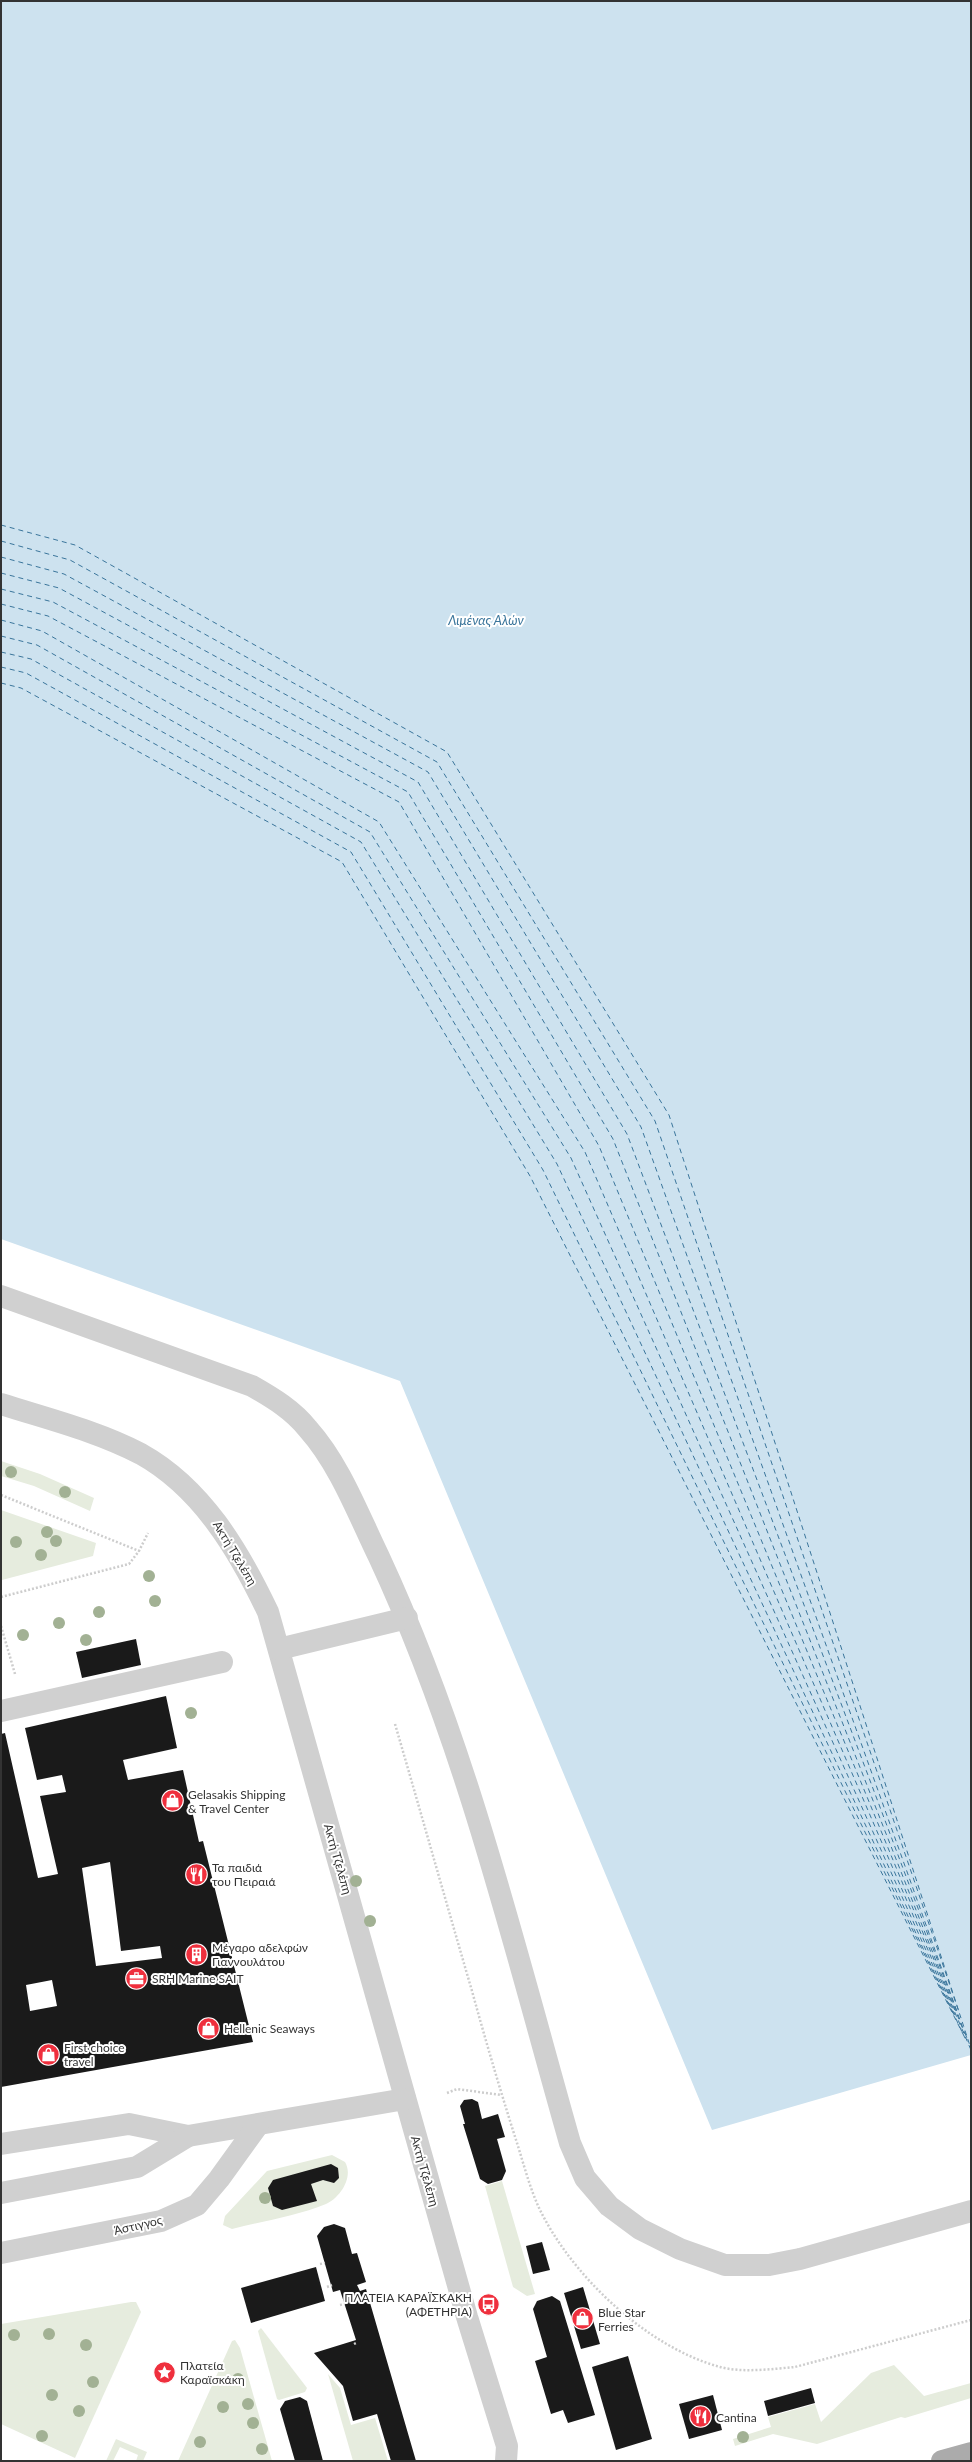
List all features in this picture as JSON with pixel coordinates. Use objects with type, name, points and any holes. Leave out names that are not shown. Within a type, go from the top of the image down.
[{"type":"main road","points":[[942,2461],[971,2453]]},
{"type":"street","points":[[1,1296],[252,1386],[281,1403],[308,1428],[330,1459],[407,1618],[459,1756],[570,2143],[585,2178],[609,2206],[640,2229],[680,2249],[725,2265],[769,2265],[971,2210]]},
{"type":"street","name":"Ακτή Τζελέπη","points":[[1,1404],[90,1432],[141,1455],[181,1484],[211,1515],[249,1573],[268,1612],[279,1649],[506,2453],[523,2461]]},
{"type":"street","points":[[279,1649],[407,1618]]},
{"type":"street","points":[[1,1711],[222,1662]]},
{"type":"street","points":[[1,2144],[129,2124],[188,2136],[405,2099]]},
{"type":"street","name":"Άστιγγος","points":[[1,2253],[161,2221],[197,2205],[219,2179],[258,2125]]},
{"type":"street","points":[[1,2193],[137,2167],[188,2136]]},
{"type":"path","points":[[1,1495],[139,1551]]},
{"type":"path","points":[[1,1597],[129,1564],[139,1551],[148,1533]]},
{"type":"path","points":[[1,1626],[24,1706]]},
{"type":"path","points":[[447,2093],[457,2089],[501,2094]]},
{"type":"path","points":[[320,2264],[325,2263]]},
{"type":"path","points":[[327,2287],[332,2285]]},
{"type":"path","points":[[340,2305],[345,2304]]},
{"type":"shaded area","points":[[1,1461],[40,1474],[94,1498],[90,1511],[34,1486],[1,1476]]},
{"type":"shaded area","points":[[1,1510],[96,1543],[93,1556],[2,1580]]},
{"type":"shaded area","points":[[332,2155],[345,2162],[348,2174],[347,2180],[341,2192],[331,2201],[303,2212],[232,2229],[223,2225],[225,2216],[267,2171]]},
{"type":"shaded area","points":[[502,2181],[535,2294],[527,2296],[513,2287],[485,2186]]},
{"type":"shaded area","points":[[136,2302],[141,2312],[75,2458],[1,2424],[1,2324]]},
{"type":"shaded area","points":[[261,2328],[307,2388],[305,2392],[279,2400],[277,2399],[258,2331]]},
{"type":"shaded area","points":[[235,2340],[240,2348],[272,2461],[178,2461],[232,2341]]},
{"type":"shaded area","points":[[894,2365],[924,2396],[971,2383],[971,2398],[905,2418],[901,2417],[817,2444],[773,2434],[735,2446],[733,2439],[771,2427],[768,2417],[815,2404],[821,2422],[871,2373]]},
{"type":"shaded area","points":[[328,2374],[340,2388],[351,2425],[375,2418],[388,2461],[353,2461]]},
{"type":"shaded area","points":[[116,2439],[147,2452],[143,2461],[136,2461],[138,2455],[120,2447],[113,2461],[106,2461]]},
{"type":"water","name":"Λιμένας Αλών","points":[[1,1],[971,1],[971,2055],[712,2130],[400,1381],[1,1239]]},
{"type":"building","points":[[136,1639],[141,1665],[82,1678],[76,1652]]},
{"type":"building","points":[[166,1696],[177,1748],[123,1760],[128,1780],[183,1770],[199,1842],[203,1841],[253,2042],[1,2087],[1,1734],[5,1733],[38,1878],[58,1874],[40,1796],[66,1792],[62,1775],[37,1780],[25,1728]],"holes":[[[110,1862],[121,1951],[160,1946],[162,1958],[96,1966],[82,1868]],[[52,1980],[57,2006],[30,2011],[26,1985]]]},
{"type":"building","points":[[472,2099],[478,2102],[482,2119],[498,2114],[505,2137],[497,2139],[506,2171],[502,2180],[488,2184],[480,2179],[463,2124],[465,2124],[460,2106],[464,2100]]},
{"type":"building","points":[[331,2164],[338,2168],[339,2178],[334,2183],[323,2180],[311,2184],[317,2201],[282,2210],[273,2206],[268,2188],[273,2180]]},
{"type":"building","points":[[334,2224],[345,2228],[352,2254],[357,2253],[366,2282],[357,2285],[360,2291],[366,2289],[416,2461],[391,2461],[377,2414],[353,2421],[343,2386],[314,2353],[356,2340],[340,2290],[333,2292],[317,2236],[324,2227]]},
{"type":"building","points":[[542,2242],[550,2270],[533,2274],[526,2246]]},
{"type":"building","points":[[316,2267],[325,2301],[251,2323],[241,2288]]},
{"type":"building","name":"Blue Star Ferries","points":[[583,2287],[600,2344],[581,2349],[564,2293]]},
{"type":"building","points":[[552,2296],[560,2301],[595,2415],[568,2423],[563,2410],[551,2414],[535,2361],[547,2357],[533,2309],[537,2301]]},
{"type":"building","points":[[628,2356],[652,2439],[616,2450],[592,2367]]},
{"type":"building","points":[[811,2388],[815,2403],[768,2416],[764,2401]]},
{"type":"building","name":"Cantina","points":[[713,2395],[722,2430],[689,2439],[679,2404]]},
{"type":"building","points":[[300,2397],[307,2401],[323,2461],[295,2461],[280,2409],[285,2401]]},
{"type":"ferry route","points":[[1,525],[75,545],[447,752],[669,1115],[971,2049]]},
{"type":"ferry route","points":[[1,541],[70,560],[437,762],[655,1121],[959,2012]]},
{"type":"ferry route","points":[[1,557],[64,574],[428,772],[641,1127],[965,2034]]},
{"type":"ferry route","points":[[1,573],[59,588],[418,782],[627,1134],[957,2012]]},
{"type":"ferry route","points":[[1,589],[53,602],[408,792],[613,1139],[964,2032]]},
{"type":"ferry route","points":[[1,604],[48,616],[399,802],[599,1146],[956,2013]]},
{"type":"ferry route","points":[[1,620],[42,631],[379,822],[585,1152],[971,2050]]},
{"type":"ferry route","points":[[1,636],[37,645],[370,832],[571,1158],[955,2015]]},
{"type":"ferry route","points":[[1,652],[31,659],[361,842],[557,1164],[963,2034]]},
{"type":"ferry route","points":[[1,667],[26,673],[351,852],[543,1170],[953,2013]]},
{"type":"ferry route","points":[[1,683],[21,688],[342,862],[530,1176],[963,2034]]},
{"type":"ferry route","points":[[965,2033],[968,2041]]},
{"type":"ferry route","points":[[963,2034],[967,2042]]},
{"type":"place","name":"Gelasakis Shipping & Travel Center","points":[[173,1801]]},
{"type":"place","name":"Τα παιδιά του Πειραιά","points":[[196,1874]]},
{"type":"place","name":"Μέγαρο αδελφών Γιαννουλάτου","points":[[196,1954]]},
{"type":"place","name":"SRH Marine SAIT","points":[[136,1978]]},
{"type":"place","name":"Hellenic Seaways","points":[[209,2028]]},
{"type":"place","name":"First choice travel","points":[[48,2054]]},
{"type":"place","name":"ΠΛΑΤΕΙΑ ΚΑΡΑΪΣΚΑΚΗ (ΑΦΕΤΗΡΙΑ)","points":[[488,2304]]},
{"type":"place","name":"Blue Star Ferries","points":[[582,2319]]},
{"type":"place","name":"Πλατεία Καραϊσκάκη","points":[[165,2372]]},
{"type":"place","name":"Cantina","points":[[701,2417]]}]
